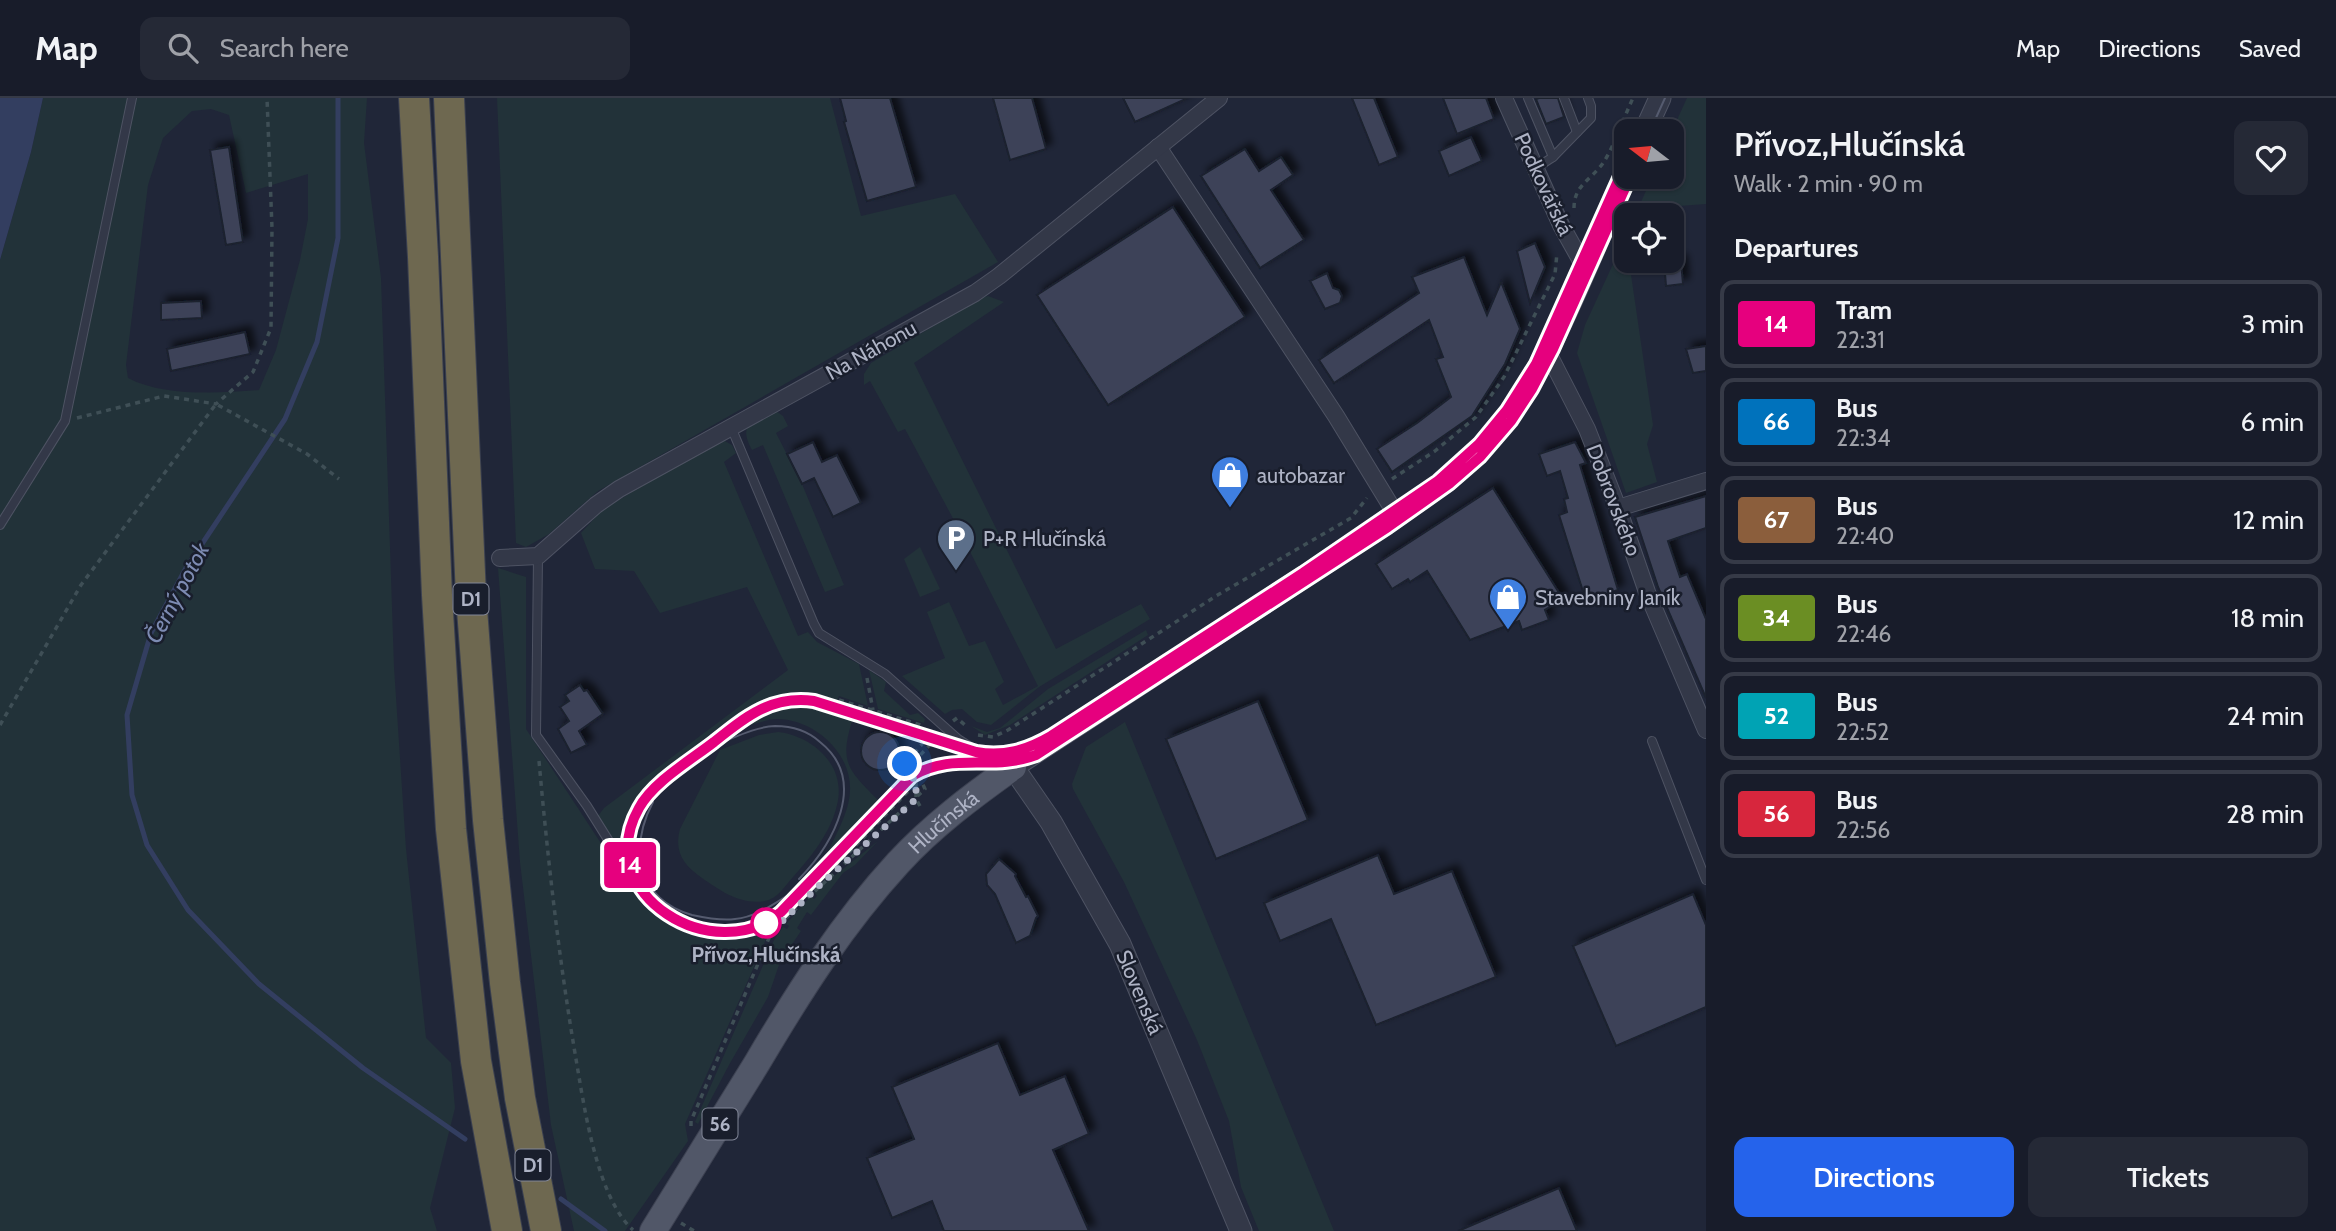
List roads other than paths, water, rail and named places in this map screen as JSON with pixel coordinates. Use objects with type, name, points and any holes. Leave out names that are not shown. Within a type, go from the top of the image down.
[{"type":"highway","name":"D1","points":[[414,98],[437,595],[451,829],[476,1061],[507,1231]]},
{"type":"highway","name":"D1","points":[[449,98],[471,596],[488,820],[520,1098],[546,1231]]},
{"type":"main road","name":"Hlučínská","points":[[653,1231],[804,985],[856,912],[900,860],[927,834],[958,807],[1013,767]]},
{"type":"street","name":"Na Náhonu","points":[[538,556],[596,505],[619,489],[975,293],[1219,98]]},
{"type":"street","name":"Podkovářská","points":[[1504,98],[1562,225],[1585,268]]},
{"type":"street","points":[[1650,119],[1660,98]]},
{"type":"street","points":[[1158,147],[1336,416],[1397,516]]},
{"type":"street","name":"Hlučínská","points":[[1013,767],[1397,516],[1443,482],[1487,442],[1513,410],[1547,351],[1620,189]]},
{"type":"street","name":"Dobrovského","points":[[1547,351],[1587,429],[1647,592],[1706,730]]},
{"type":"street","points":[[1618,508],[1706,481]]},
{"type":"street","points":[[500,558],[538,556]]},
{"type":"street","name":"Slovenská","points":[[1013,767],[1051,821],[1120,944],[1241,1231]]},
{"type":"lane","points":[[0,525],[65,421],[132,98]]},
{"type":"lane","points":[[1528,98],[1553,157]]},
{"type":"lane","points":[[1564,98],[1577,132]]},
{"type":"lane","points":[[1536,168],[1553,157],[1591,118],[1588,98]]},
{"type":"lane","points":[[731,427],[816,629],[822,636],[893,680],[958,739],[1013,767]]},
{"type":"lane","points":[[538,556],[537,735],[612,846]]},
{"type":"lane","points":[[1652,741],[1706,880]]},
{"type":"water","points":[[0,98],[43,98],[31,152],[0,260]]},
{"type":"waterway","name":"Černý potok","points":[[338,98],[338,238],[317,342],[285,419],[186,568],[151,633],[127,715],[132,795],[147,845],[188,910],[259,984],[363,1068],[465,1139]]},
{"type":"waterway","name":"Černý potok","points":[[561,1199],[605,1231]]},
{"type":"tram line","points":[[1655,119],[1665,98]]},
{"type":"tram line","points":[[1614,189],[1536,364],[1507,410],[1479,444],[1438,481],[1303,573],[1051,736],[1026,748],[980,753],[814,701],[784,702],[758,711],[672,774],[653,790],[639,808],[628,840],[631,869],[645,894],[667,914],[694,927],[724,932],[754,927],[781,912],[912,777],[943,763],[1017,761],[1041,752],[1427,501],[1480,457],[1511,421],[1532,389],[1554,349],[1625,189]]},
{"type":"tram line","name":"14","points":[[1614,189],[1536,364],[1507,410],[1479,444],[1438,481],[1303,573],[1032,747],[999,754],[976,752],[814,701],[786,701],[757,710],[659,785],[639,808],[630,831],[629,855],[632,872],[640,890],[663,913],[698,928],[734,931],[764,925],[781,912],[912,776],[945,763],[1006,763],[1022,761],[1036,755],[1427,500],[1480,457],[1511,421],[1532,389],[1553,349],[1625,189]]},
{"type":"tram line","points":[[718,744],[760,728],[788,727],[810,735],[835,758],[842,775],[844,793],[841,812],[824,848],[799,879]]},
{"type":"tram line","points":[[653,802],[641,837],[643,870],[659,897],[674,907],[703,917],[743,918],[773,905],[793,892]]},
{"type":"place","name":"autobazar","points":[[1230,509]]},
{"type":"place","name":"P+R Hlučínská","points":[[956,572]]},
{"type":"place","name":"Stavebniny Janík","points":[[1508,631]]},
{"type":"place","name":"Přívoz,Hlučínská","points":[[766,923]]}]
